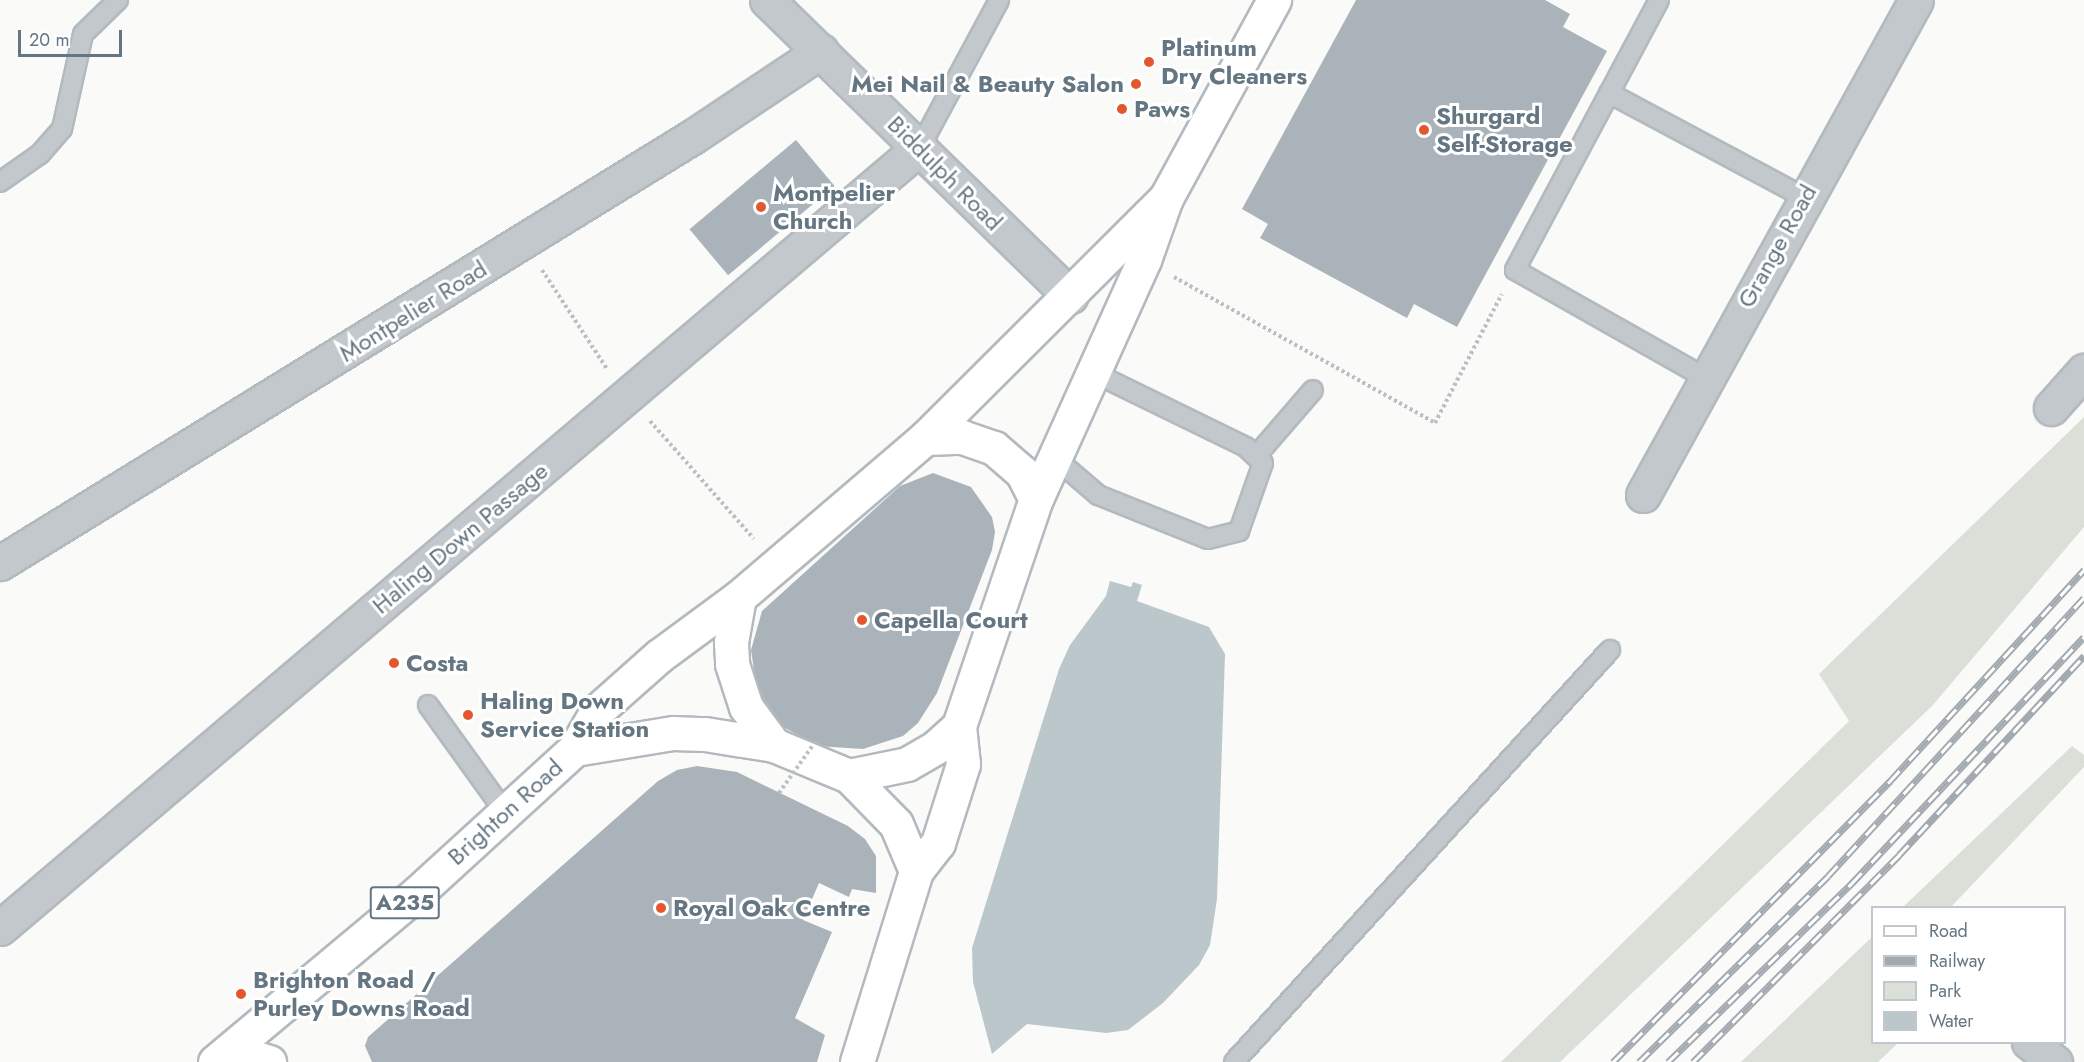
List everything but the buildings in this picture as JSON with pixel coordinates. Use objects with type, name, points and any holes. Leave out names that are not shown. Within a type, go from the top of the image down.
[{"type":"main road","points":[[857,1062],[916,871],[938,843],[963,764],[958,726],[1036,499],[1144,260],[1166,198],[1274,0]]},
{"type":"main road","points":[[575,749],[597,711],[659,656],[739,597],[925,438],[1166,198]]},
{"type":"main road","points":[[925,438],[963,437],[994,448],[1022,472],[1036,499]]},
{"type":"main road","points":[[739,597],[731,642],[732,664],[746,707],[774,745]]},
{"type":"main road","points":[[849,776],[907,764],[936,747],[958,726]]},
{"type":"main road","points":[[575,749],[673,733],[774,745],[849,776],[896,824],[916,871]]},
{"type":"main road","name":"Brighton Road","points":[[223,1056],[415,895],[575,749]]},
{"type":"main road","points":[[223,1056],[269,1062]]},
{"type":"street","name":"Biddulph Road","points":[[767,0],[921,147],[1070,296]]},
{"type":"street","name":"Grange Road","points":[[1643,495],[1804,196],[1916,0]]},
{"type":"street","name":"Montpelier Road","points":[[0,563],[524,241],[821,51]]},
{"type":"street","name":"Haling Down Passage","points":[[0,928],[921,147]]},
{"type":"street","points":[[2051,408],[2084,370]]},
{"type":"street","points":[[2032,1044],[2055,1062]]},
{"type":"lane","points":[[0,182],[40,154],[62,129],[83,34],[118,0]]},
{"type":"lane","points":[[921,147],[999,0]]},
{"type":"lane","points":[[1659,0],[1515,270],[1706,378]]},
{"type":"lane","points":[[1609,93],[1804,196]]},
{"type":"lane","points":[[1055,458],[1098,495],[1208,539],[1239,531],[1263,463],[1246,447],[1094,373]]},
{"type":"lane","points":[[1256,456],[1313,390]]},
{"type":"lane","points":[[1234,1062],[1610,650]]},
{"type":"lane","points":[[428,705],[505,812]]},
{"type":"path","points":[[524,241],[627,397],[758,543]]},
{"type":"path","points":[[1144,260],[1435,423],[1515,270]]},
{"type":"path","points":[[779,794],[813,745]]},
{"type":"green space","points":[[2084,417],[2084,527],[1932,706],[1560,1062],[1501,1062],[1849,721],[1819,674]]},
{"type":"green space","points":[[2072,746],[2084,755],[2084,767],[1952,906],[1904,906]]},
{"type":"green space","points":[[1871,938],[1871,1044],[1897,1044],[1878,1062],[1741,1062]]},
{"type":"water","points":[[1110,581],[1131,587],[1133,582],[1142,585],[1137,601],[1209,627],[1225,654],[1217,899],[1210,945],[1199,965],[1163,1003],[1128,1030],[1106,1033],[1027,1024],[992,1054],[973,982],[972,948],[1059,669],[1070,645],[1106,596]]},
{"type":"railway","points":[[1613,1062],[1890,781],[2084,570]]},
{"type":"railway","points":[[1639,1062],[1828,876],[2084,598]]},
{"type":"railway","points":[[1668,1062],[1852,883],[2084,637]]},
{"type":"railway","points":[[1693,1062],[1899,855],[2084,656]]},
{"type":"place","name":"Platinum Dry Cleaners","points":[[1149,62]]},
{"type":"place","name":"Mei Nail & Beauty Salon","points":[[1136,84]]},
{"type":"place","name":"Paws","points":[[1122,109]]},
{"type":"place","name":"Shurgard Self-Storage","points":[[1424,130]]},
{"type":"place","name":"Montpelier Church","points":[[761,207]]},
{"type":"place","name":"Capella Court","points":[[862,620]]},
{"type":"place","name":"Costa","points":[[394,663]]},
{"type":"place","name":"Haling Down Service Station","points":[[468,715]]},
{"type":"place","name":"Royal Oak Centre","points":[[661,908]]},
{"type":"place","name":"Brighton Road / Purley Downs Road","points":[[241,994]]}]
